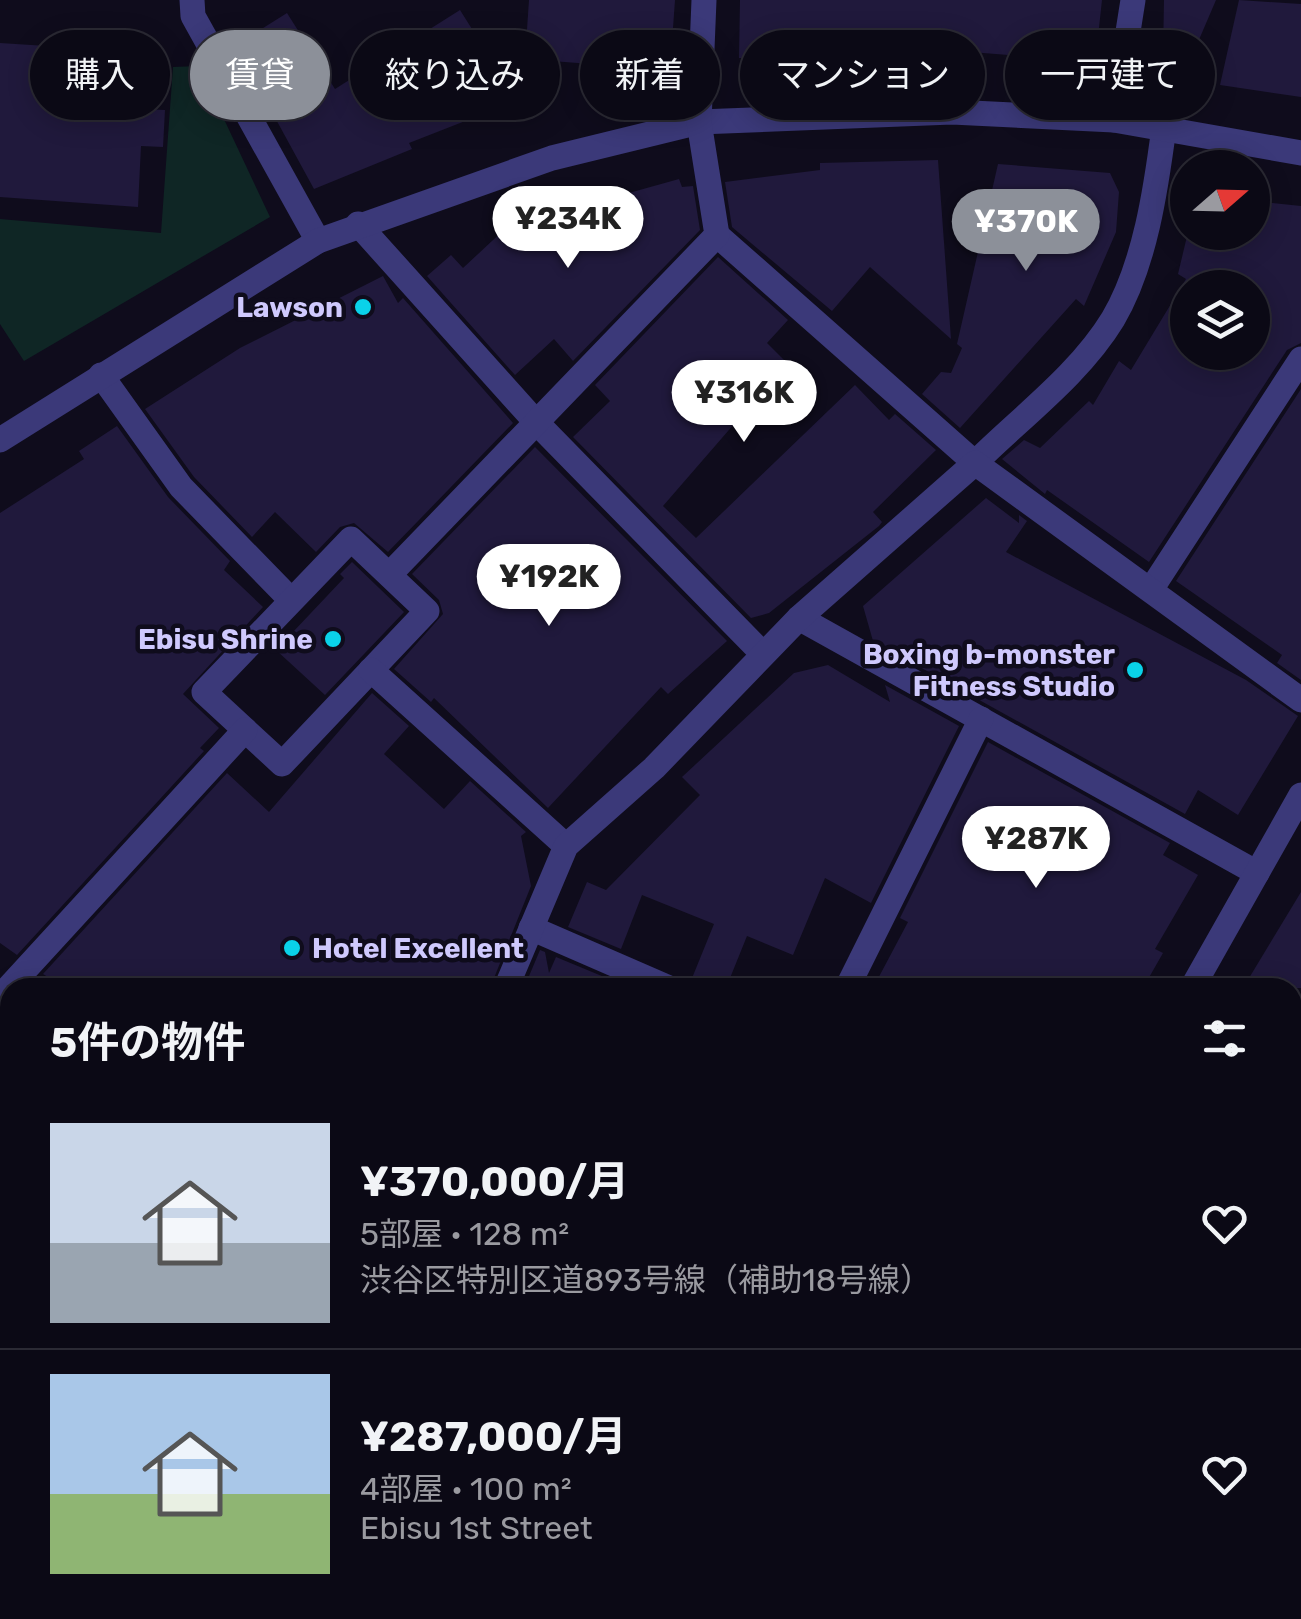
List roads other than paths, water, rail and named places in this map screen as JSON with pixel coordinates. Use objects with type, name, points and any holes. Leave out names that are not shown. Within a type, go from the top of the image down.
[{"type":"street","points":[[192,0],[193,16],[318,241]]},
{"type":"street","points":[[704,0],[698,122],[718,235],[975,464],[1152,588],[1181,616],[1301,700]]},
{"type":"street","points":[[1128,30],[1133,0]]},
{"type":"street","points":[[0,440],[318,241],[552,158],[698,122],[952,112],[1005,115]]},
{"type":"street","points":[[1114,120],[1301,153]]},
{"type":"street","points":[[510,978],[566,846],[654,768],[799,618],[975,464],[1080,362],[1111,322],[1133,272],[1158,174],[1164,127]]},
{"type":"street","points":[[358,224],[535,421],[762,653]]},
{"type":"street","points":[[389,575],[718,235]]},
{"type":"street","points":[[1152,588],[1301,358]]},
{"type":"street","points":[[101,374],[182,488],[291,600]]},
{"type":"street","points":[[351,539],[427,611],[282,764],[204,692],[291,600],[351,539]]},
{"type":"street","points":[[799,618],[1257,873]]},
{"type":"street","points":[[371,670],[566,846]]},
{"type":"street","points":[[852,978],[982,719]]},
{"type":"street","points":[[17,978],[245,730]]},
{"type":"street","points":[[1198,978],[1301,795]]},
{"type":"street","points":[[531,928],[646,978]]},
{"type":"place","name":"Lawson","points":[[363,307]]},
{"type":"place","name":"Ebisu Shrine","points":[[333,639]]},
{"type":"place","name":"Boxing b-monster Fitness Studio","points":[[1135,670]]},
{"type":"place","name":"Hotel Excellent","points":[[292,948]]}]
